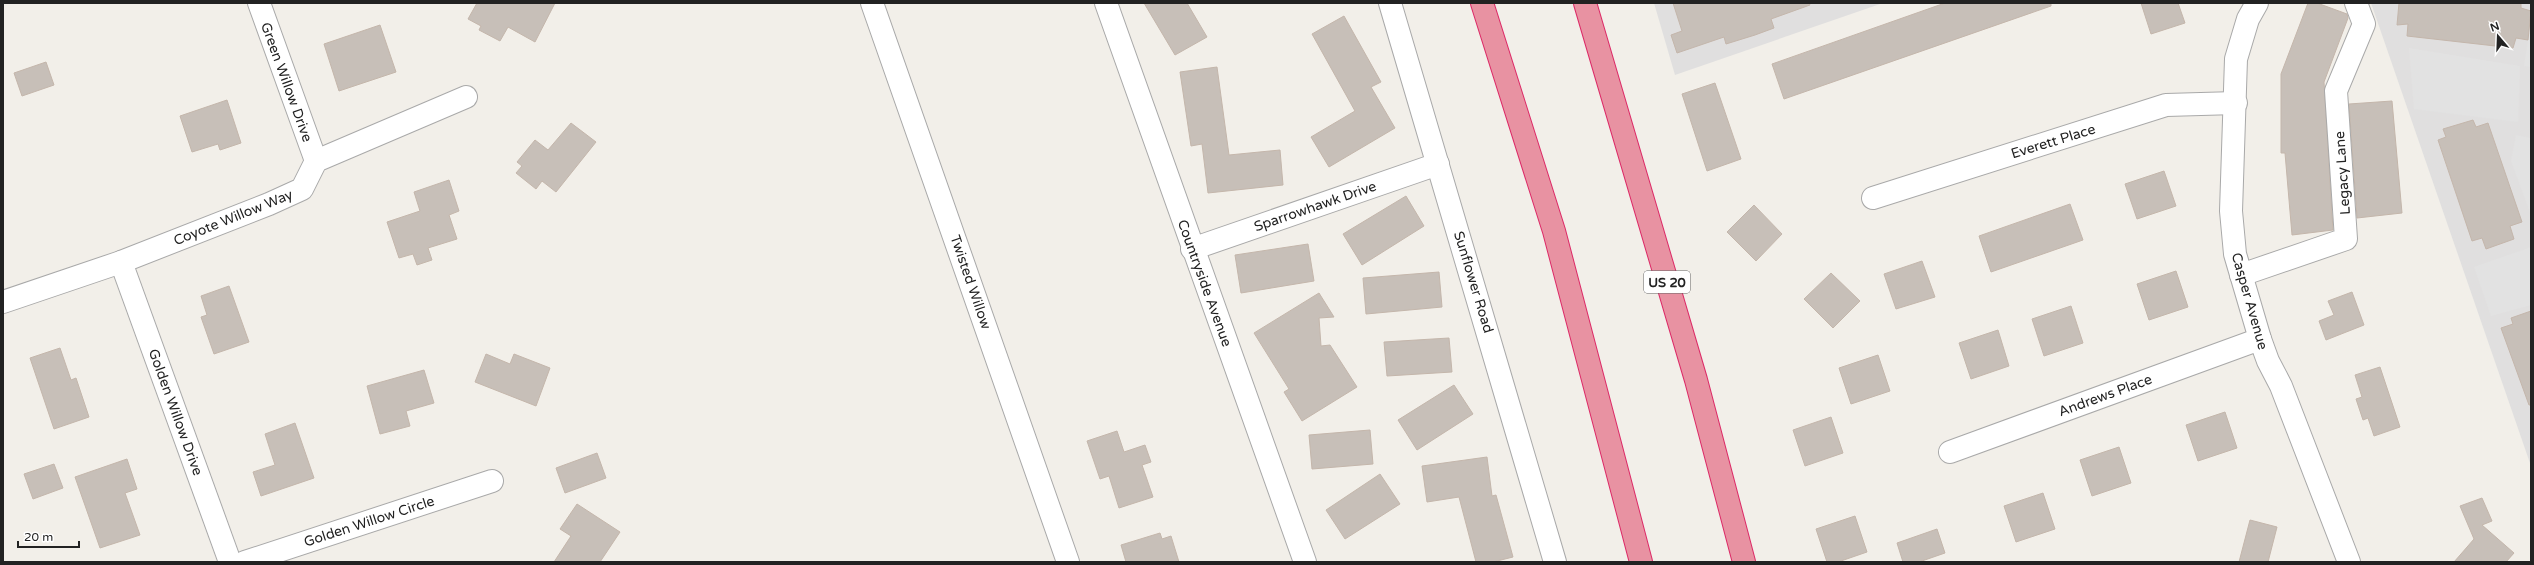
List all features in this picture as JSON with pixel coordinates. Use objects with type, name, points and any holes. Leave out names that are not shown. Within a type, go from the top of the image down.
[{"type":"highway","points":[[1482,3],[1554,231],[1641,562]]},
{"type":"highway","name":"US 20","points":[[1585,3],[1696,380],[1744,562]]},
{"type":"street","name":"Green Willow Drive","points":[[259,3],[316,161]]},
{"type":"street","name":"Twisted Willow","points":[[872,3],[1068,562]]},
{"type":"street","name":"Countryside Avenue","points":[[1106,3],[1192,249],[1305,562]]},
{"type":"street","name":"Sunflower Road","points":[[1390,3],[1555,562]]},
{"type":"street","name":"Casper Avenue","points":[[2257,3],[2248,19],[2236,59],[2236,103],[2231,211],[2235,254],[2268,361],[2281,386],[2349,562]]},
{"type":"street","name":"Legacy Lane","points":[[2241,275],[2346,239],[2336,91],[2364,24],[2356,3]]},
{"type":"street","points":[[316,161],[466,97]]},
{"type":"street","name":"Everett Place","points":[[1873,198],[2166,105],[2236,103]]},
{"type":"street","name":"Coyote Willow Way","points":[[3,302],[121,262],[302,189],[316,161]]},
{"type":"street","name":"Sparrowhawk Drive","points":[[1192,249],[1438,164]]},
{"type":"street","name":"Golden Willow Drive","points":[[121,262],[230,562]]},
{"type":"street","name":"Andrews Place","points":[[1950,452],[2260,339]]},
{"type":"street","name":"Golden Willow Circle","points":[[246,562],[492,480]]},
{"type":"shaded area","points":[[1654,3],[1883,3],[1675,75]]},
{"type":"shaded area","points":[[2371,3],[2531,3],[2531,466]]},
{"type":"shaded area","points":[[2531,22],[2531,67],[2524,66]]},
{"type":"shaded area","points":[[2409,48],[2520,66],[2518,122],[2414,109]]},
{"type":"shaded area","points":[[2516,135],[2531,138],[2531,215],[2511,161]]},
{"type":"shaded area","points":[[2531,247],[2531,305],[2491,316],[2474,267]]},
{"type":"building","points":[[477,3],[555,3],[535,42],[508,27],[500,41],[479,30],[481,26],[468,19]]},
{"type":"building","points":[[1144,3],[1187,3],[1207,37],[1175,55]]},
{"type":"building","points":[[1673,3],[1809,3],[1810,5],[1771,19],[1774,28],[1755,35],[1726,44],[1724,37],[1677,53],[1671,35],[1682,31]]},
{"type":"building","points":[[1945,3],[2051,3],[2051,6],[1784,99],[1772,64]]},
{"type":"building","points":[[2141,3],[2178,3],[2185,23],[2151,34]]},
{"type":"building","points":[[2308,3],[2317,3],[2347,14],[2348,18],[2324,82],[2333,230],[2292,235],[2285,153],[2281,153],[2281,74]]},
{"type":"building","points":[[2399,3],[2521,3],[2521,8],[2531,11],[2528,40],[2516,38],[2513,48],[2407,36],[2408,24],[2397,25]]},
{"type":"building","points":[[1344,16],[1381,82],[1371,87],[1395,128],[1329,167],[1311,137],[1355,111],[1312,34]]},
{"type":"building","points":[[380,25],[396,72],[339,91],[324,44]]},
{"type":"building","points":[[46,62],[54,85],[22,96],[14,73]]},
{"type":"building","points":[[1217,67],[1229,155],[1280,150],[1283,185],[1208,193],[1202,144],[1191,146],[1180,72]]},
{"type":"building","points":[[1715,83],[1741,159],[1707,171],[1682,94]]},
{"type":"building","points":[[227,100],[241,143],[220,150],[218,144],[192,152],[180,116]]},
{"type":"building","points":[[2392,101],[2402,213],[2357,218],[2349,104]]},
{"type":"building","points":[[2473,120],[2476,127],[2488,123],[2522,222],[2510,226],[2514,239],[2486,249],[2482,238],[2472,241],[2438,140],[2446,137],[2443,129]]},
{"type":"building","points":[[571,123],[596,142],[556,192],[542,181],[536,189],[516,173],[522,166],[517,162],[535,140],[548,150]]},
{"type":"building","points":[[2164,171],[2176,206],[2137,219],[2125,184]]},
{"type":"building","points":[[449,180],[459,211],[449,215],[457,239],[428,248],[432,260],[417,265],[413,254],[399,258],[387,222],[420,211],[414,192]]},
{"type":"building","points":[[1406,196],[1424,226],[1362,265],[1343,234]]},
{"type":"building","points":[[2070,204],[2083,240],[1991,272],[1979,236]]},
{"type":"building","points":[[1754,205],[1782,234],[1756,261],[1727,232]]},
{"type":"building","points":[[1308,244],[1314,281],[1241,293],[1235,255]]},
{"type":"building","points":[[1922,261],[1935,297],[1896,309],[1884,274]]},
{"type":"building","points":[[2176,271],[2188,307],[2149,320],[2137,284]]},
{"type":"building","points":[[1439,272],[1442,307],[1366,314],[1363,278]]},
{"type":"building","points":[[1831,273],[1860,301],[1833,328],[1804,299]]},
{"type":"building","points":[[229,286],[249,342],[214,354],[201,317],[207,315],[201,296]]},
{"type":"building","points":[[2352,292],[2364,325],[2326,340],[2319,321],[2334,315],[2328,301]]},
{"type":"building","points":[[1319,293],[1334,317],[1319,318],[1321,346],[1330,345],[1357,387],[1302,421],[1284,392],[1289,389],[1254,333]]},
{"type":"building","points":[[2071,306],[2083,343],[2044,356],[2032,319]]},
{"type":"building","points":[[2531,311],[2531,405],[2529,405],[2501,328],[2513,324],[2511,318]]},
{"type":"building","points":[[1998,330],[2009,366],[1971,379],[1959,343]]},
{"type":"building","points":[[1449,338],[1452,372],[1387,376],[1384,342]]},
{"type":"building","points":[[60,348],[71,380],[76,378],[89,417],[54,429],[30,358]]},
{"type":"building","points":[[486,354],[510,364],[514,354],[550,368],[536,406],[475,382]]},
{"type":"building","points":[[1878,355],[1890,391],[1851,404],[1839,368]]},
{"type":"building","points":[[2380,367],[2400,427],[2374,436],[2368,418],[2363,420],[2356,399],[2362,397],[2355,375]]},
{"type":"building","points":[[424,370],[434,403],[406,411],[410,426],[380,434],[367,386]]},
{"type":"building","points":[[1454,385],[1473,414],[1417,450],[1398,420]]},
{"type":"building","points":[[2225,412],[2237,448],[2198,461],[2186,425]]},
{"type":"building","points":[[1831,417],[1843,453],[1805,466],[1793,430]]},
{"type":"building","points":[[295,423],[314,478],[261,496],[253,472],[275,465],[265,434]]},
{"type":"building","points":[[1370,430],[1373,464],[1312,469],[1309,435]]},
{"type":"building","points":[[1117,431],[1124,452],[1145,445],[1151,462],[1142,465],[1153,497],[1119,508],[1109,476],[1100,479],[1087,441]]},
{"type":"building","points":[[2119,447],[2131,483],[2092,496],[2080,460]]},
{"type":"building","points":[[597,453],[606,478],[565,493],[556,468]]},
{"type":"building","points":[[1487,457],[1492,496],[1496,495],[1513,557],[1493,562],[1476,562],[1459,497],[1427,502],[1422,466]]},
{"type":"building","points":[[127,459],[137,489],[125,493],[140,535],[100,548],[75,477]]},
{"type":"building","points":[[54,464],[63,488],[33,499],[24,474]]},
{"type":"building","points":[[1380,474],[1400,504],[1345,539],[1326,510]]},
{"type":"building","points":[[2043,493],[2055,529],[2016,542],[2004,506]]},
{"type":"building","points":[[2482,498],[2492,521],[2482,525],[2514,553],[2506,562],[2454,562],[2474,539],[2460,506]]},
{"type":"building","points":[[577,504],[620,532],[600,562],[554,562],[571,536],[560,529]]},
{"type":"building","points":[[1855,516],[1867,552],[1838,562],[1827,562],[1816,529]]},
{"type":"building","points":[[2250,520],[2277,527],[2268,562],[2239,562]]},
{"type":"building","points":[[1937,529],[1945,553],[1919,562],[1903,562],[1897,543]]},
{"type":"building","points":[[1160,533],[1162,539],[1171,536],[1179,562],[1126,562],[1121,545]]}]
